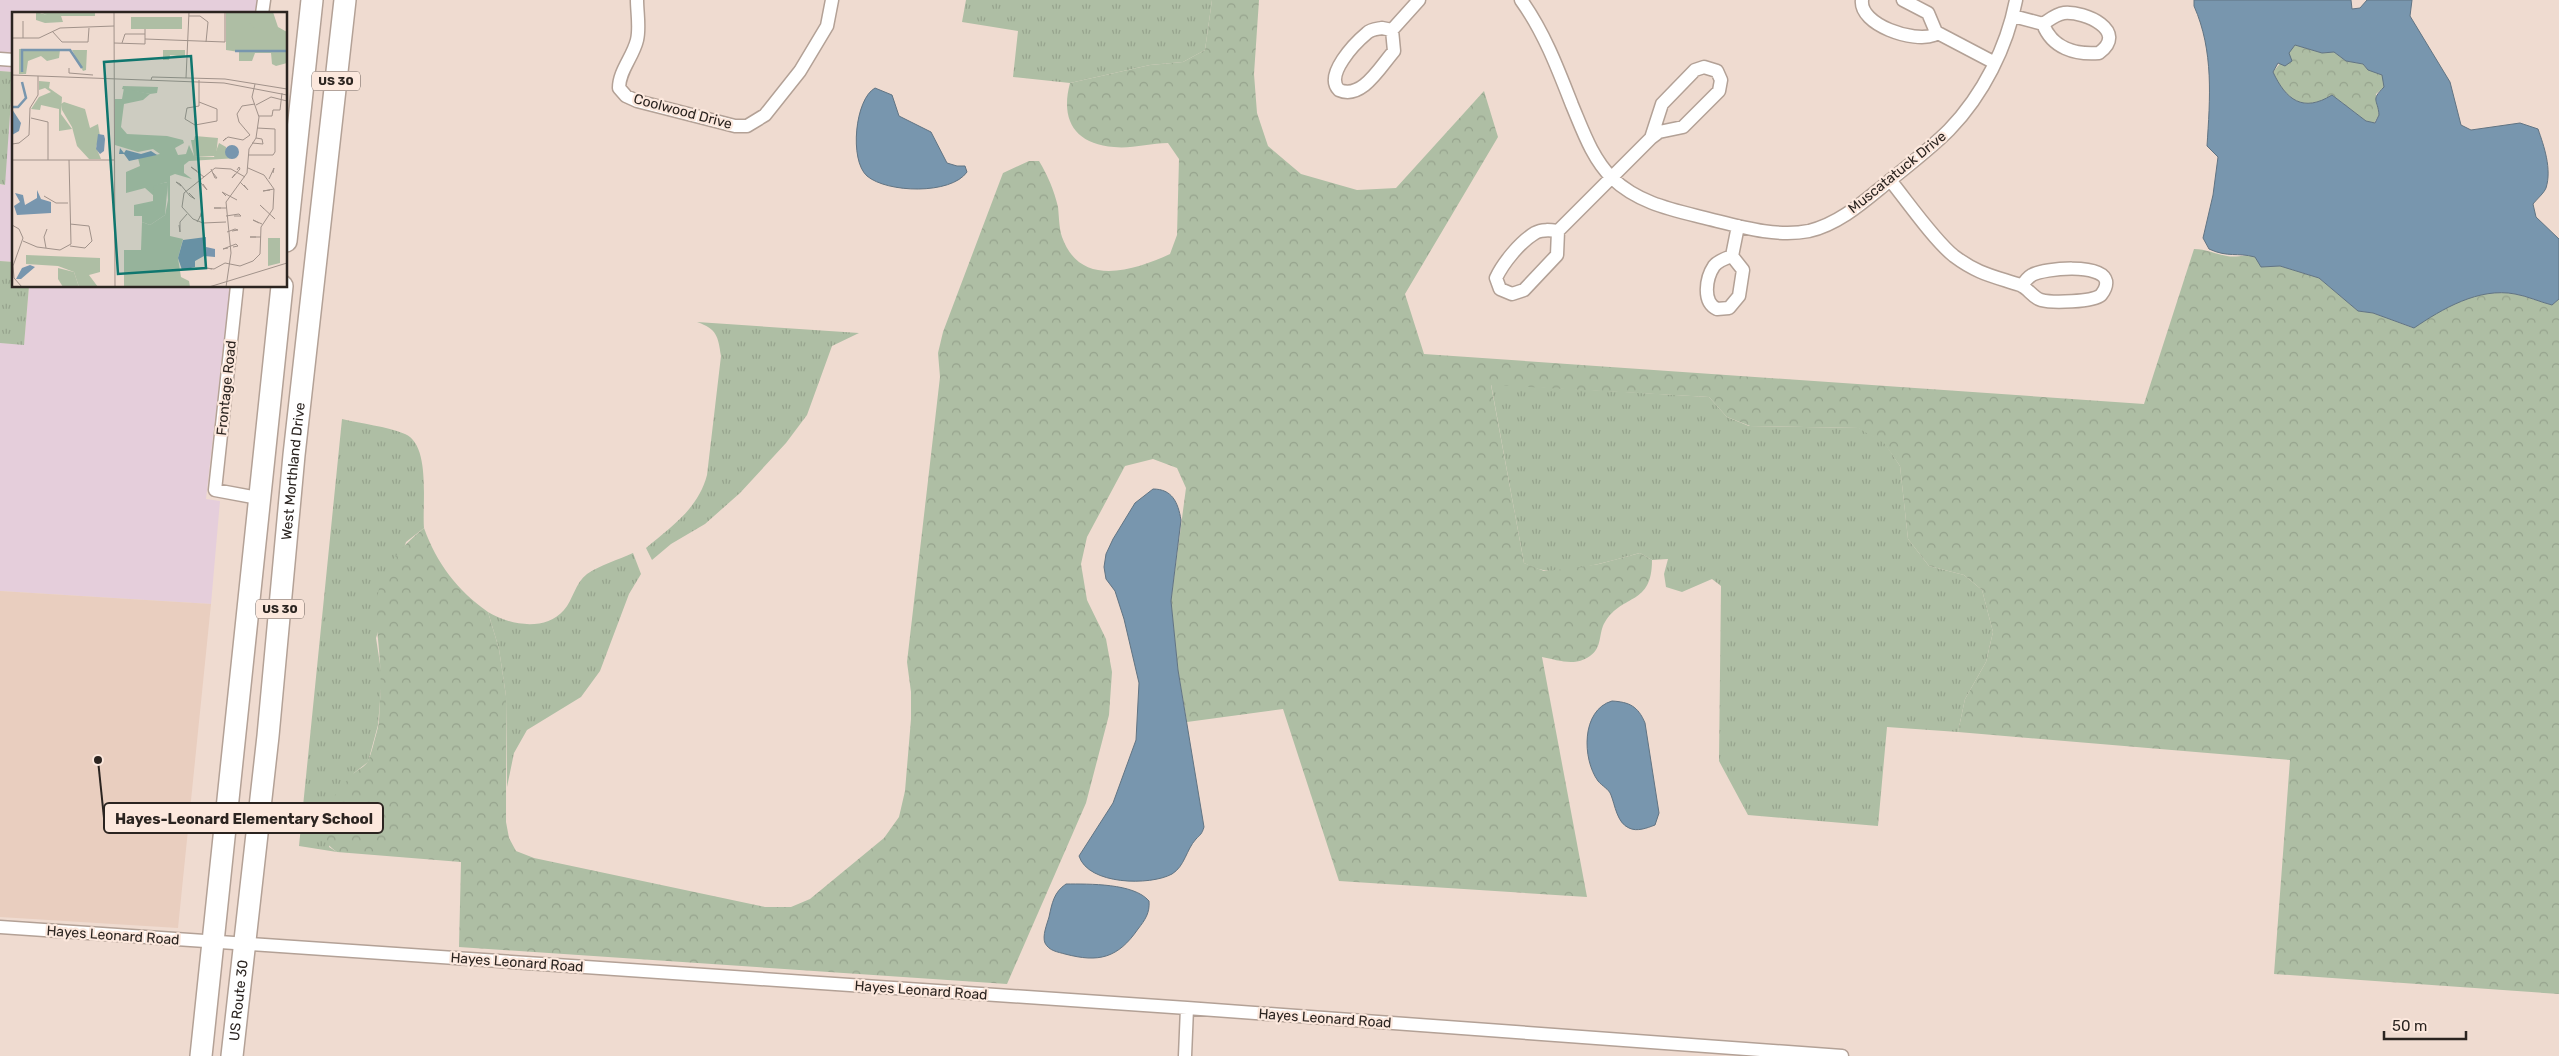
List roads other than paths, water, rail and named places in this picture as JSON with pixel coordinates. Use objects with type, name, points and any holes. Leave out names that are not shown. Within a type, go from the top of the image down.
[{"type":"highway","name":"US 30","points":[[288,216],[312,0]]},
{"type":"highway","name":"West Morthland Drive","points":[[244,944],[268,736],[294,455],[345,0]]},
{"type":"highway","name":"US 30","points":[[201,1056],[258,498],[282,288]]},
{"type":"highway","name":"US Route 30","points":[[232,1056],[244,944]]},
{"type":"street","name":"Coolwood Drive","points":[[637,0],[638,37],[633,53],[619,78],[618,88],[626,96],[637,101],[735,126],[748,126],[765,115],[800,70],[827,26],[832,0]]},
{"type":"street","points":[[1392,30],[1382,28],[1368,32],[1336,69],[1334,82],[1339,90],[1350,93],[1359,91],[1394,51],[1392,30],[1419,0]]},
{"type":"street","name":"Muscatatuck Drive","points":[[1521,0],[1543,37],[1590,146],[1612,178],[1655,204],[1738,226],[1778,233],[1810,231],[1839,219],[1890,180],[1949,130],[1975,97],[1996,63],[2013,16],[2016,0]]},
{"type":"street","points":[[1862,0],[1863,12],[1868,19],[1906,36],[1920,39],[1934,35],[1936,32]]},
{"type":"street","points":[[1903,0],[1928,13],[1936,32],[1996,63]]},
{"type":"street","points":[[2064,13],[2084,16],[2101,24],[2109,34],[2109,42],[2106,48],[2099,53],[2071,51],[2047,35],[2043,24],[2054,16],[2064,13]]},
{"type":"street","points":[[2013,16],[2043,24]]},
{"type":"street","points":[[1558,231],[1541,230],[1527,239],[1500,270],[1496,278],[1500,289],[1512,294],[1524,290],[1557,255],[1558,231],[1651,138],[1660,132],[1678,130],[1719,90],[1721,80],[1717,71],[1704,67],[1695,70],[1662,104],[1651,138]]},
{"type":"street","points":[[1890,180],[1952,255],[1983,275],[2022,286],[2040,300],[2090,300],[2100,296],[2105,288],[2106,281],[2102,274],[2089,268],[2041,272],[2027,278],[2022,286]]},
{"type":"street","points":[[1732,256],[1738,226]]},
{"type":"street","name":"Frontage Road","points":[[237,288],[215,490],[258,498]]},
{"type":"street","name":"Hayes Leonard Road","points":[[0,927],[1187,1008],[1842,1056]]},
{"type":"street","points":[[1185,1056],[1187,1008]]},
{"type":"water","points":[[2194,0],[2351,0],[2352,9],[2360,8],[2367,0],[2412,0],[2410,16],[2450,82],[2461,125],[2471,130],[2520,123],[2538,129],[2546,158],[2548,181],[2545,190],[2533,204],[2536,217],[2559,239],[2559,299],[2552,305],[2515,294],[2488,294],[2462,301],[2414,328],[2373,313],[2358,311],[2319,278],[2280,266],[2261,267],[2255,257],[2227,254],[2209,249],[2203,238],[2213,195],[2218,157],[2207,146],[2209,111],[2208,58],[2205,40],[2194,6]],"holes":[[[2295,45],[2322,53],[2334,52],[2346,61],[2363,64],[2368,70],[2382,75],[2384,87],[2376,98],[2379,115],[2375,123],[2366,121],[2332,95],[2312,103],[2296,101],[2278,82],[2273,72],[2278,63],[2285,66],[2292,61],[2289,53]]]},
{"type":"water","points":[[875,88],[892,95],[899,116],[931,132],[947,163],[965,166],[967,172],[959,179],[947,185],[918,189],[889,186],[876,182],[867,176],[861,168],[858,157],[856,144],[857,130],[863,104],[868,94]]},
{"type":"water","points":[[1153,489],[1165,491],[1173,498],[1181,520],[1171,601],[1178,670],[1204,827],[1176,871],[1162,878],[1135,881],[1107,878],[1094,873],[1085,866],[1079,856],[1113,803],[1136,740],[1139,683],[1124,619],[1115,591],[1106,579],[1104,567],[1106,554],[1135,503]]},
{"type":"water","points":[[1612,701],[1623,702],[1632,706],[1645,723],[1659,813],[1655,825],[1639,830],[1625,826],[1622,822],[1610,793],[1598,781],[1589,760],[1587,736],[1590,724],[1594,714],[1602,706]]},
{"type":"water","points":[[1066,884],[1110,886],[1133,891],[1149,901],[1148,913],[1131,939],[1107,956],[1088,958],[1057,952],[1047,946],[1044,934],[1054,898]]},
{"type":"place","name":"Hayes-Leonard Elementary School","points":[[98,760]]}]
